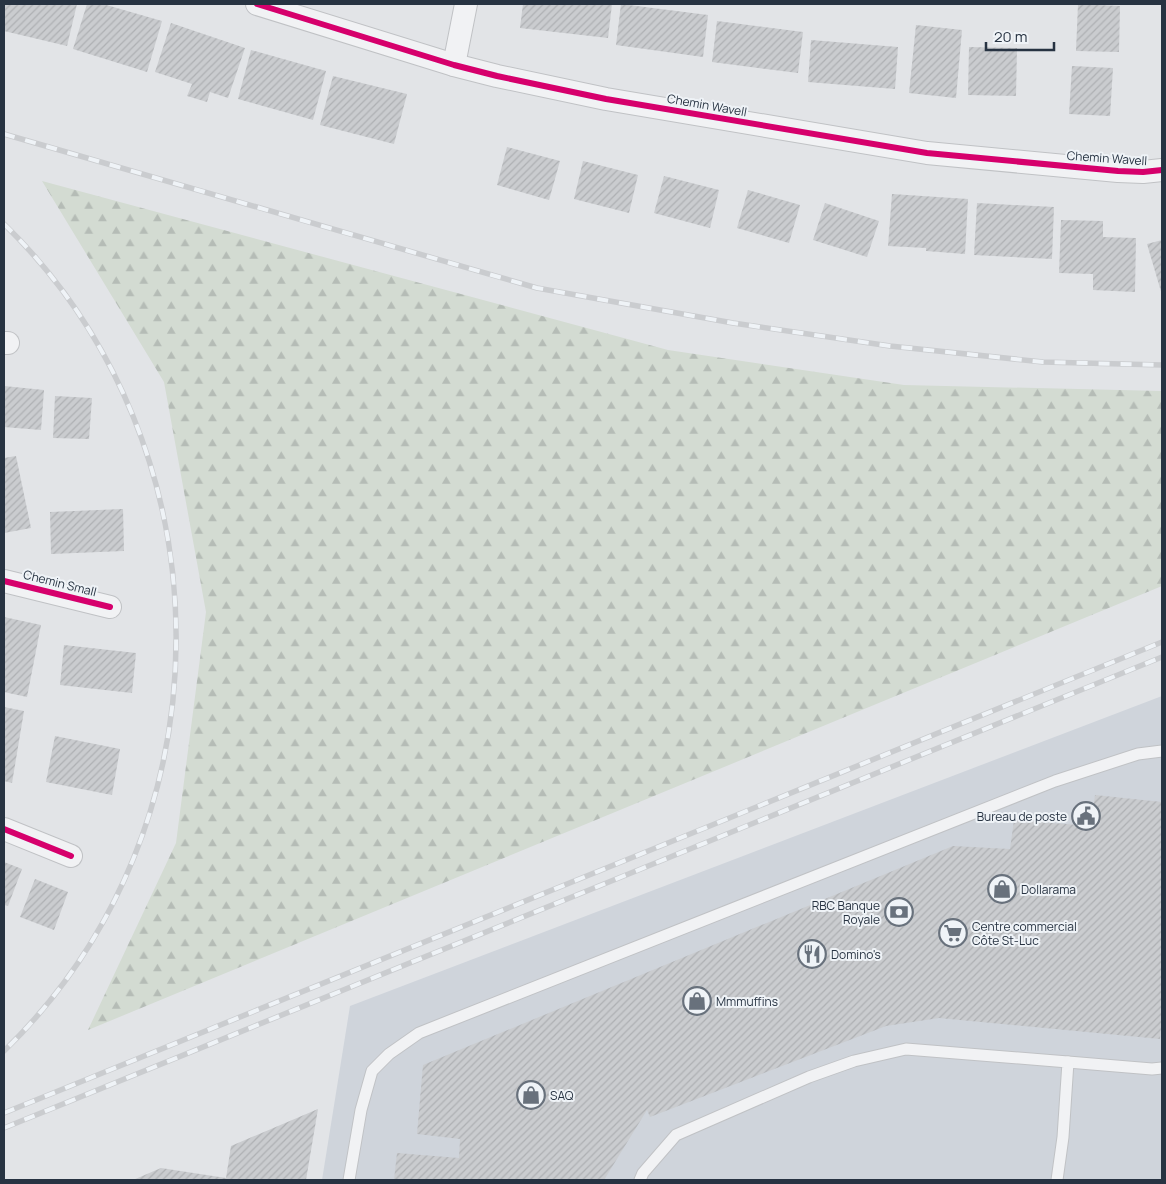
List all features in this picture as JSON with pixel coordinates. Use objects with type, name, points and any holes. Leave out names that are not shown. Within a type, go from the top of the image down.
[{"type":"street","name":"Chemin Wavell","points":[[257,4],[454,65],[606,99],[927,153],[1118,171],[1143,172],[1162,170]]},
{"type":"street","points":[[454,65],[466,4]]},
{"type":"street","name":"Chemin Small","points":[[4,581],[110,607]]},
{"type":"street","points":[[4,829],[71,856]]},
{"type":"lane","points":[[350,1180],[361,1110],[372,1071],[389,1054],[420,1033],[1054,780],[1138,754],[1162,751]]},
{"type":"lane","points":[[640,1180],[676,1135],[854,1061],[906,1049],[1152,1069],[1162,1068]]},
{"type":"lane","points":[[1058,1180],[1068,1062]]},
{"type":"shaded area","points":[[1162,696],[1162,1180],[322,1180],[350,1006]]},
{"type":"green space","points":[[42,181],[668,350],[904,385],[1162,391],[1162,586],[88,1030],[176,843],[206,612],[164,382]]},
{"type":"building","points":[[4,4],[77,4],[67,46],[4,31]]},
{"type":"building","points":[[87,4],[103,4],[162,21],[147,72],[73,49]]},
{"type":"building","points":[[523,4],[612,4],[608,38],[520,28]]},
{"type":"building","points":[[621,4],[708,15],[703,57],[616,45]]},
{"type":"building","points":[[1078,4],[1120,6],[1119,52],[1076,51]]},
{"type":"building","points":[[717,21],[803,32],[798,73],[712,62]]},
{"type":"building","points":[[171,23],[245,48],[228,98],[210,92],[207,102],[187,96],[192,84],[155,72]]},
{"type":"building","points":[[916,25],[962,30],[956,98],[909,93]]},
{"type":"building","points":[[811,40],[898,47],[895,89],[808,82]]},
{"type":"building","points":[[969,47],[1017,48],[1016,96],[968,95]]},
{"type":"building","points":[[251,50],[326,71],[313,120],[238,99]]},
{"type":"building","points":[[1072,66],[1113,68],[1110,116],[1069,114]]},
{"type":"building","points":[[333,76],[407,94],[394,144],[320,125]]},
{"type":"building","points":[[507,147],[560,161],[549,200],[497,185]]},
{"type":"building","points":[[583,161],[638,175],[629,213],[574,199]]},
{"type":"building","points":[[664,176],[719,190],[710,228],[654,213]]},
{"type":"building","points":[[748,190],[800,205],[789,243],[737,228]]},
{"type":"building","points":[[892,194],[968,199],[965,254],[926,251],[926,248],[888,246]]},
{"type":"building","points":[[825,203],[879,221],[867,257],[813,240]]},
{"type":"building","points":[[977,203],[1054,207],[1052,259],[974,255]]},
{"type":"building","points":[[1061,220],[1103,221],[1103,237],[1136,238],[1135,292],[1093,290],[1093,274],[1059,273]]},
{"type":"building","points":[[1162,240],[1162,295],[1147,244]]},
{"type":"building","points":[[4,386],[44,390],[41,430],[4,427]]},
{"type":"building","points":[[55,396],[92,398],[89,439],[53,438]]},
{"type":"building","points":[[16,456],[31,528],[4,533],[4,458]]},
{"type":"building","points":[[123,509],[124,551],[51,554],[50,512]]},
{"type":"building","points":[[4,617],[41,625],[27,697],[4,692]]},
{"type":"building","points":[[64,645],[136,653],[132,693],[60,685]]},
{"type":"building","points":[[4,707],[24,711],[12,783],[4,781]]},
{"type":"building","points":[[55,736],[120,749],[112,795],[46,782]]},
{"type":"building","name":"Centre commercial Côte St-Luc","points":[[1095,795],[1162,802],[1162,1017],[1160,1039],[939,1018],[886,1026],[650,1117],[647,1110],[604,1180],[394,1180],[397,1153],[459,1158],[460,1139],[417,1134],[423,1065],[953,846],[1010,849],[1014,820],[1091,826]]},
{"type":"building","points":[[4,862],[22,869],[8,906],[4,905]]},
{"type":"building","points":[[35,879],[68,892],[54,930],[20,917]]},
{"type":"building","points":[[318,1109],[306,1180],[133,1180],[161,1168],[226,1178],[231,1146]]},
{"type":"railway","points":[[4,134],[537,288],[733,323],[890,346],[1043,362],[1162,365]]},
{"type":"railway","points":[[4,224],[79,314],[133,416],[165,525],[176,638],[165,750],[133,859],[79,961],[4,1051]]},
{"type":"railway","points":[[4,1113],[1162,642]]},
{"type":"railway","points":[[4,1128],[1162,657]]},
{"type":"cycle path","points":[[257,4],[454,65],[606,99],[927,153],[1118,171],[1143,172],[1162,170]]},
{"type":"cycle path","points":[[4,581],[110,607]]},
{"type":"cycle path","points":[[4,829],[71,856]]},
{"type":"place","name":"Bureau de poste","points":[[1086,816]]},
{"type":"place","name":"Dollarama","points":[[1002,889]]},
{"type":"place","name":"RBC Banque Royale","points":[[899,912]]},
{"type":"place","name":"Centre commercial Côte St-Luc","points":[[953,933]]},
{"type":"place","name":"Domino's","points":[[812,954]]},
{"type":"place","name":"Mmmuffins","points":[[697,1001]]},
{"type":"place","name":"SAQ","points":[[531,1095]]}]
